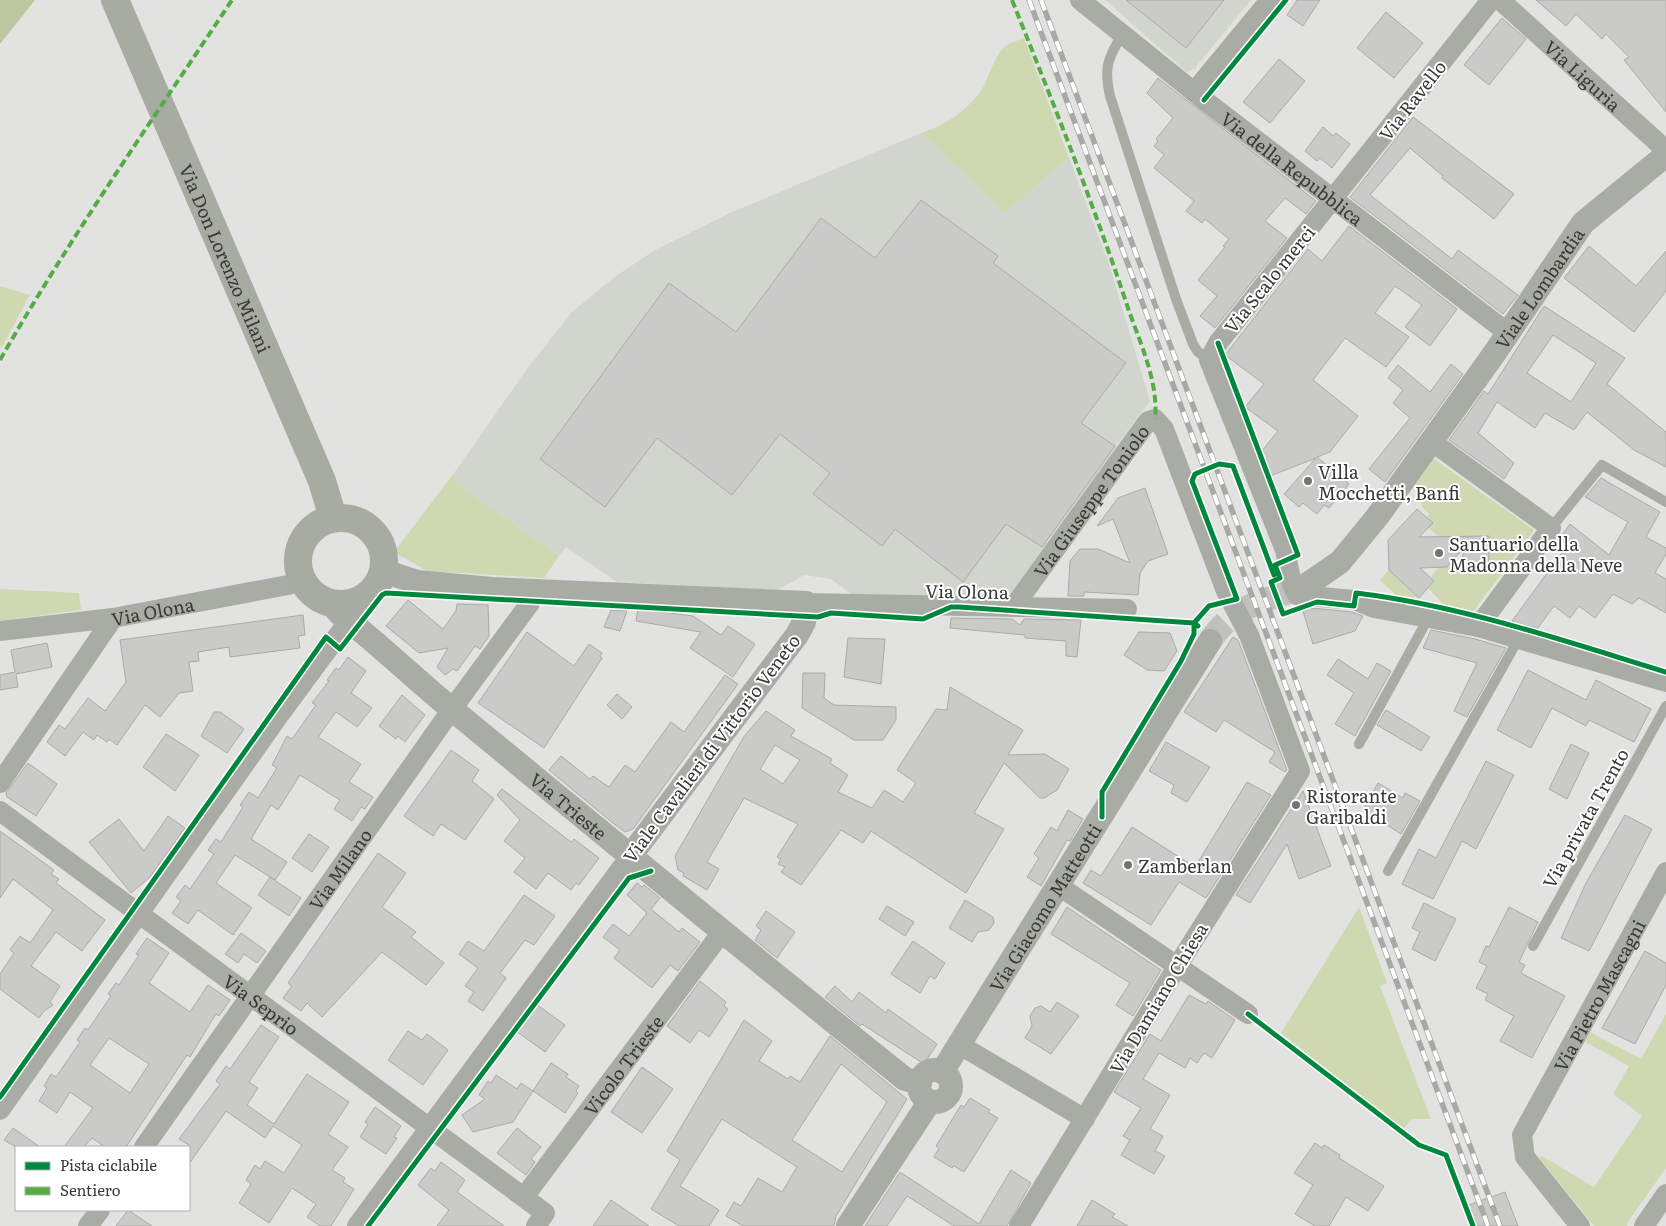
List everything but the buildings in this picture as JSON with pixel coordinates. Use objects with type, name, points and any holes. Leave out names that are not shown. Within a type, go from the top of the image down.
[{"type":"main road","name":"Via Don Lorenzo Milani","points":[[115,0],[322,481],[331,511],[328,519]]},
{"type":"main road","points":[[341,517],[354,519],[366,525],[375,534],[382,546],[384,558],[377,581],[352,602],[330,602],[315,594],[304,582],[299,570],[299,557],[302,545],[308,534],[317,525],[328,519],[341,517]]},
{"type":"street","name":"Via della Repubblica","points":[[1080,0],[1333,200],[1508,332]]},
{"type":"street","points":[[1194,92],[1270,0]]},
{"type":"street","name":"Via Ravello","points":[[1333,200],[1491,0]]},
{"type":"street","name":"Via Liguria","points":[[1500,0],[1666,150]]},
{"type":"street","name":"Viale Lombardia","points":[[1311,582],[1340,562],[1378,517],[1583,223],[1666,155]]},
{"type":"street","name":"Via Scalo merci","points":[[1209,360],[1218,343],[1333,200]]},
{"type":"street","points":[[1209,360],[1285,550],[1292,584],[1298,595],[1355,600],[1374,608],[1478,627],[1666,682]]},
{"type":"street","name":"Via Giuseppe Toniolo","points":[[1015,606],[1148,421],[1155,419],[1164,429],[1226,591],[1249,635],[1300,772]]},
{"type":"street","points":[[1432,441],[1550,528],[1478,627]]},
{"type":"street","points":[[0,1110],[292,698],[332,643],[365,605],[377,581]]},
{"type":"street","name":"Via Olona","points":[[377,581],[806,603],[1127,609]]},
{"type":"street","name":"Via Olona","points":[[0,631],[113,618],[304,582]]},
{"type":"street","name":"Via Milano","points":[[145,1146],[452,709],[530,603],[534,590]]},
{"type":"street","name":"Via Trieste","points":[[330,602],[452,709],[722,932],[918,1088]]},
{"type":"street","name":"Viale Cavalieri di Vittorio Veneto","points":[[357,1226],[631,855],[797,635],[804,622],[806,603]]},
{"type":"street","points":[[0,783],[113,618]]},
{"type":"street","name":"Via Giacomo Matteotti","points":[[918,1088],[939,1101],[949,1092],[948,1078],[942,1072],[1210,641]]},
{"type":"street","name":"Via Damiano Chiesa","points":[[1019,1226],[1178,965],[1300,772]]},
{"type":"street","name":"Via Seprio","points":[[0,811],[545,1213],[536,1226]]},
{"type":"street","name":"Via Pietro Mascagni","points":[[1580,1226],[1525,1158],[1522,1136],[1530,1118],[1666,872]]},
{"type":"street","points":[[1059,886],[1248,1014]]},
{"type":"street","name":"Vicolo Trieste","points":[[524,1197],[722,932]]},
{"type":"street","points":[[960,1045],[1085,1118]]},
{"type":"street","points":[[848,1226],[918,1088]]},
{"type":"street","points":[[1644,1226],[1666,1194]]},
{"type":"street","points":[[88,1226],[99,1211]]},
{"type":"lane","points":[[1122,35],[1109,55],[1106,76],[1110,96],[1179,308],[1193,344],[1198,352],[1209,360]]},
{"type":"lane","points":[[1550,528],[1602,465],[1666,502]]},
{"type":"lane","points":[[1359,744],[1429,617]]},
{"type":"lane","points":[[1388,871],[1519,638]]},
{"type":"lane","name":"Via privata Trento","points":[[1533,946],[1666,706]]},
{"type":"shaded area","points":[[1105,0],[1251,0],[1195,68],[1187,72]]},
{"type":"shaded area","points":[[921,133],[1005,213],[1069,158],[1109,264],[1150,401],[1116,446],[1120,450],[1006,601],[851,594],[831,579],[804,575],[778,590],[617,582],[566,547],[559,556],[456,483],[454,473],[527,369],[572,312],[616,276],[655,250],[730,213]]},
{"type":"green space","points":[[0,0],[35,0],[0,44]]},
{"type":"green space","points":[[1024,38],[1069,158],[1005,213],[921,133],[946,122],[961,112],[980,92],[1003,48],[1010,43]]},
{"type":"green space","points":[[0,286],[30,295],[2,347],[0,346]]},
{"type":"green space","points":[[1434,459],[1534,530],[1473,612],[1446,607],[1428,588],[1434,582],[1431,576],[1439,567],[1489,565],[1489,536],[1439,537],[1428,527],[1433,523],[1427,517],[1429,514],[1422,507],[1420,491],[1414,486]]},
{"type":"green space","points":[[454,473],[456,483],[559,556],[544,578],[427,571],[394,552]]},
{"type":"green space","points":[[1389,570],[1419,598],[1396,595],[1380,580]]},
{"type":"green space","points":[[0,589],[79,593],[81,610],[0,621]]},
{"type":"green space","points":[[1359,907],[1387,983],[1380,986],[1431,1119],[1412,1119],[1403,1129],[1281,1033]]},
{"type":"green space","points":[[1666,1014],[1666,1168],[1627,1223],[1627,1226],[1594,1226],[1539,1158],[1542,1156],[1594,1187],[1642,1116],[1613,1094],[1629,1066],[1585,1042],[1590,1032],[1641,1059]]},
{"type":"tunnel","points":[[1210,641],[1221,627],[1243,609],[1311,582]]},
{"type":"railway","points":[[1029,0],[1488,1226]]},
{"type":"railway","points":[[1041,0],[1500,1226]]},
{"type":"marked path","points":[[0,360],[55,268],[232,0]]},
{"type":"marked path","points":[[1012,0],[1086,188],[1142,345],[1154,389],[1155,419]]},
{"type":"cycle path","points":[[1204,100],[1286,0]]},
{"type":"cycle path","points":[[1218,343],[1298,555],[1275,565],[1280,578],[1271,582],[1283,614],[1317,602],[1354,606],[1356,593],[1396,599],[1435,606],[1513,626],[1666,672]]},
{"type":"cycle path","points":[[1102,817],[1102,792],[1181,661],[1194,634],[1194,623],[1209,606],[1237,599],[1192,481],[1195,474],[1219,464],[1233,466],[1274,575]]},
{"type":"cycle path","points":[[0,1097],[326,637],[340,649],[382,595],[386,593],[818,617],[831,613],[923,619],[951,607],[959,607],[1194,623],[1198,626]]},
{"type":"cycle path","points":[[368,1226],[629,878],[651,871]]},
{"type":"cycle path","points":[[1248,1014],[1419,1145],[1446,1155],[1473,1226]]},
{"type":"place","name":"Villa Mocchetti, Banfi","points":[[1308,481]]},
{"type":"place","name":"Santuario della Madonna della Neve","points":[[1439,553]]},
{"type":"place","name":"Ristorante Garibaldi","points":[[1296,805]]},
{"type":"place","name":"Zamberlan","points":[[1128,865]]}]
